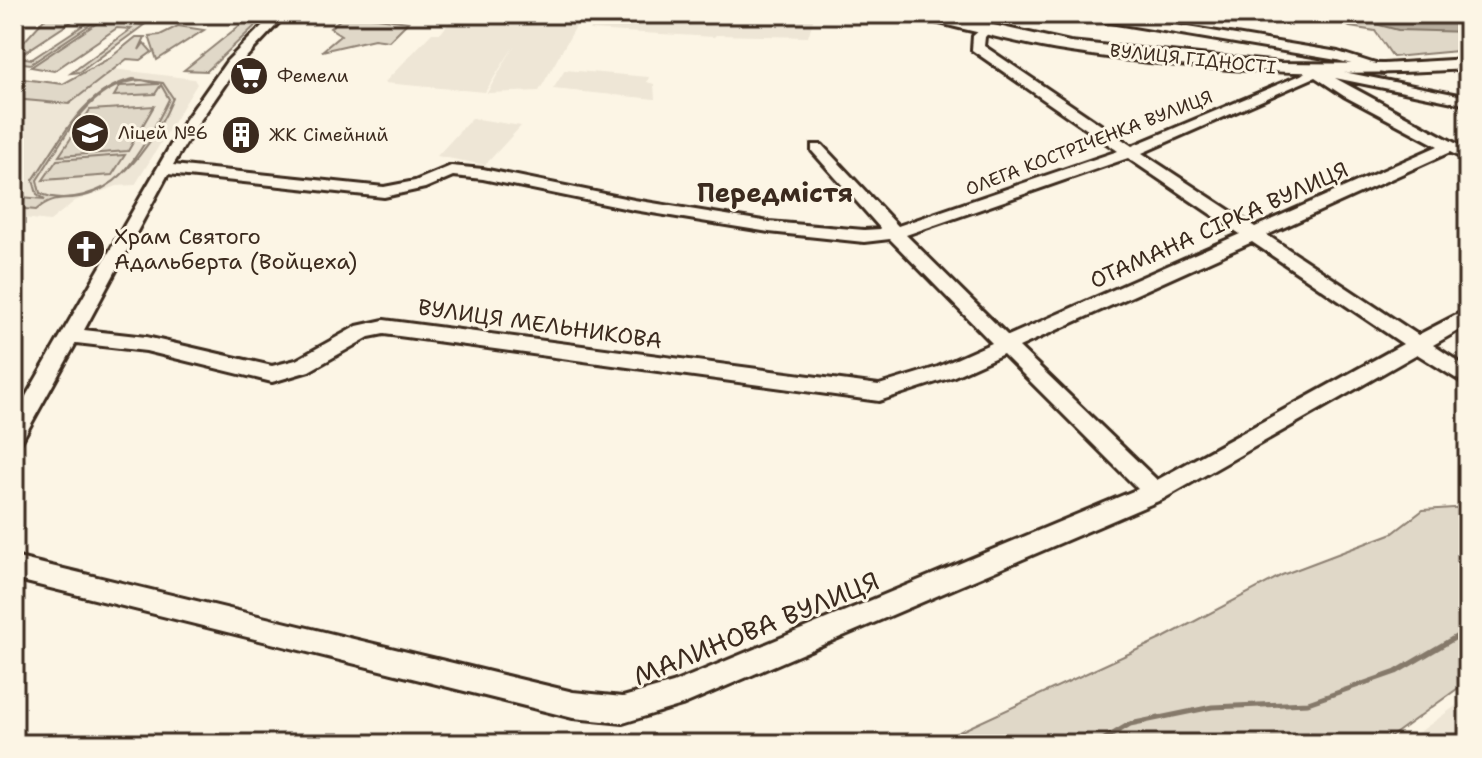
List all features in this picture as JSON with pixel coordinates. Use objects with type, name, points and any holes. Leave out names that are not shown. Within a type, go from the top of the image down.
[{"type":"main road","name":"ВУЛИЦЯ ГІДНОСТІ","points":[[922,14],[1070,47],[1314,70],[1468,64]]},
{"type":"street","points":[[14,436],[164,169],[223,73],[247,45],[281,14]]},
{"type":"street","points":[[1086,14],[1338,56],[1384,69]]},
{"type":"street","points":[[986,29],[979,36],[977,47],[1128,153],[1468,378]]},
{"type":"street","points":[[1314,70],[1468,101]]},
{"type":"street","points":[[1314,70],[1349,93],[1468,156]]},
{"type":"street","name":"ОЛЕГА КОСТРІЧЕНКА ВУЛИЦЯ","points":[[164,169],[384,192],[419,185],[451,171],[483,174],[634,205],[769,227],[864,236],[894,233],[1128,153],[1306,78],[1314,70]]},
{"type":"street","name":"ОТАМАНА СІРКА ВУЛИЦЯ","points":[[1007,344],[1451,146]]},
{"type":"street","points":[[817,148],[894,233],[1155,492]]},
{"type":"street","name":"МАЛИНОВА ВУЛИЦЯ","points":[[14,568],[573,705],[623,710],[673,696],[1155,492],[1468,316]]},
{"type":"street","name":"ВУЛИЦЯ МЕЛЬНИКОВА","points":[[71,335],[146,344],[272,374],[302,366],[364,331],[384,327],[879,393],[945,372],[1007,344]]},
{"type":"shaded area","points":[[49,14],[83,14],[18,57],[32,59],[100,14],[106,14],[31,64],[14,62],[21,45]]},
{"type":"shaded area","points":[[347,14],[408,22],[389,41],[374,39],[322,51],[341,35],[330,28]]},
{"type":"shaded area","points":[[456,14],[583,14],[539,91],[487,93],[514,46],[485,92],[384,83],[432,33],[441,33]]},
{"type":"shaded area","points":[[600,14],[815,14],[808,37],[714,37],[590,30]]},
{"type":"shaded area","points":[[1283,14],[1468,14],[1468,50],[1393,57],[1375,31],[1350,27],[1335,19],[1322,18],[1313,22],[1286,19]]},
{"type":"shaded area","points":[[1338,14],[1468,14],[1468,32],[1398,30]]},
{"type":"shaded area","points":[[100,21],[144,25],[80,72],[71,73],[131,29],[117,28],[54,71],[31,67]]},
{"type":"shaded area","points":[[244,22],[257,24],[207,71],[184,70]]},
{"type":"shaded area","points":[[178,26],[204,30],[157,60],[149,36],[160,35]]},
{"type":"shaded area","points":[[136,37],[145,37],[139,50],[144,43],[152,52],[141,60],[127,59],[69,104],[14,99],[14,78],[63,84],[110,58]]},
{"type":"shaded area","name":"Ліцей №6","points":[[113,69],[194,79],[197,84],[135,185],[117,186],[75,201],[50,221],[14,217],[14,78],[62,84]]},
{"type":"shaded area","points":[[565,70],[649,77],[647,82],[654,84],[655,99],[553,89]]},
{"type":"shaded area","points":[[133,79],[141,80],[107,91],[92,102],[79,116],[37,180],[40,193],[60,198],[94,192],[110,183],[102,189],[88,195],[49,201],[36,210],[14,208],[14,201],[20,197],[45,199],[37,194],[33,180],[74,119],[100,94]]},
{"type":"shaded area","points":[[144,80],[163,83],[173,98],[150,142],[122,173],[148,138],[169,99],[161,85],[155,94],[114,96],[120,86],[159,84]]},
{"type":"shaded area","points":[[154,106],[128,151],[59,156],[90,110]]},
{"type":"shaded area","points":[[472,118],[521,126],[485,165],[437,156]]},
{"type":"shaded area","points":[[125,155],[112,175],[43,180],[57,160]]},
{"type":"shaded area","points":[[1468,507],[1468,681],[1381,744],[933,744],[1165,637],[1282,575],[1393,533],[1423,510]]},
{"type":"shaded area","points":[[1468,697],[1468,744],[1403,744]]},
{"type":"waterway","points":[[1096,744],[1130,724],[1212,707],[1308,703],[1396,672],[1468,630]]},
{"type":"place","name":"Фемели","points":[[249,76]]},
{"type":"place","name":"Ліцей №6","points":[[90,133]]},
{"type":"place","name":"ЖК Сімейний","points":[[241,135]]},
{"type":"place","name":"Храм Святого Адальберта (Войцеха)","points":[[86,249]]},
{"type":"district","name":"Передмістя","points":[[775,192]]}]
